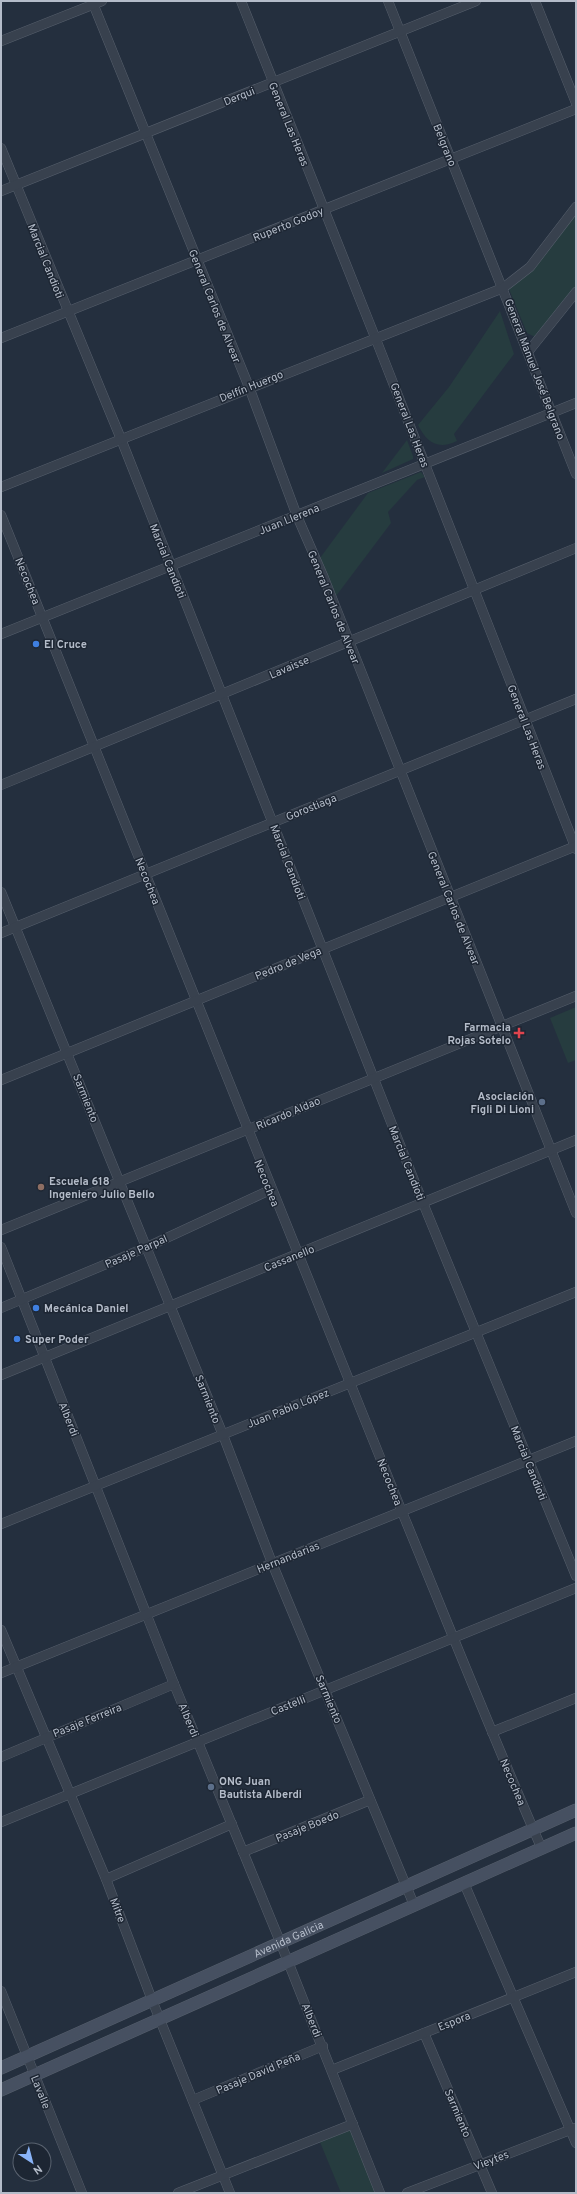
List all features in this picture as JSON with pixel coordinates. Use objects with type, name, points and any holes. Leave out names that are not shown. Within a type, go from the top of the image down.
[{"type":"main road","name":"Avenida Galicia","points":[[1,2068],[281,1944],[576,1810]]},
{"type":"main road","name":"Avenida Galicia","points":[[1,2090],[464,1883],[541,1847],[576,1833]]},
{"type":"street","points":[[1,41],[92,3],[102,1]]},
{"type":"street","name":"General Las Heras","points":[[241,1],[272,82],[426,465],[524,720],[576,847]]},
{"type":"street","name":"Belgrano","points":[[388,1],[450,159],[503,288]]},
{"type":"street","name":"Derqui","points":[[1,191],[476,1]]},
{"type":"street","points":[[535,1],[576,103]]},
{"type":"street","name":"General Carlos de Alvear","points":[[92,3],[249,387],[297,516],[576,1213]]},
{"type":"street","name":"Ruperto Godoy","points":[[1,338],[576,110]]},
{"type":"street","name":"Marcial Candioti","points":[[1,148],[121,439],[170,567],[273,822],[321,950],[576,1576]]},
{"type":"street","name":"Delfín Huergo","points":[[1,487],[375,337],[503,288],[530,267],[576,207]]},
{"type":"street","name":"General Manuel José Belgrano","points":[[503,288],[576,474]]},
{"type":"street","points":[[528,352],[576,292]]},
{"type":"street","name":"Juan Llerena","points":[[1,634],[426,465],[576,403]]},
{"type":"street","name":"Necochea","points":[[1,515],[196,1000],[270,1190],[453,1638],[541,1847]]},
{"type":"street","name":"Lavaisse","points":[[1,785],[576,548]]},
{"type":"street","name":"Gorostiaga","points":[[1,933],[576,700]]},
{"type":"street","name":"Pedro de Vega","points":[[1,1080],[576,847]]},
{"type":"street","name":"Sarmiento","points":[[1,892],[171,1306],[223,1435],[272,1563],[414,1905]]},
{"type":"street","name":"Ricardo Aldao","points":[[1,1230],[373,1077],[576,996]]},
{"type":"street","name":"Cassanello","points":[[1,1374],[576,1140]]},
{"type":"street","name":"Pasaje Parpal","points":[[1,1308],[147,1247],[270,1190]]},
{"type":"street","name":"Alberdi","points":[[1,1247],[148,1614],[174,1684],[288,1961],[380,2193]]},
{"type":"street","name":"Juan Pablo López","points":[[1,1524],[576,1292]]},
{"type":"street","name":"Hernandarias","points":[[1,1674],[576,1441]]},
{"type":"street","name":"Castelli","points":[[1,1822],[198,1740],[326,1690],[576,1588]]},
{"type":"street","name":"Mitre","points":[[1,1630],[45,1738],[106,1878],[152,2000],[230,2193]]},
{"type":"street","name":"Pasaje Ferreira","points":[[1,1757],[174,1684]]},
{"type":"street","points":[[492,1732],[576,1698]]},
{"type":"street","name":"Pasaje Boedo","points":[[243,1852],[370,1800]]},
{"type":"street","points":[[106,1878],[232,1824]]},
{"type":"street","points":[[464,1883],[513,1998],[573,2129],[576,2143]]},
{"type":"street","name":"Espora","points":[[332,2070],[576,1972]]},
{"type":"street","name":"Lavalle","points":[[1,1991],[82,2193]]},
{"type":"street","name":"Sarmiento","points":[[424,2033],[492,2193]]},
{"type":"street","name":"Pasaje David Peña","points":[[193,2100],[322,2046]]},
{"type":"street","points":[[178,2193],[353,2124]]},
{"type":"street","name":"Vieytes","points":[[407,2193],[573,2129]]},
{"type":"green space","points":[[576,212],[576,288],[535,337],[527,333],[509,289],[532,269]]},
{"type":"green space","points":[[500,311],[514,354],[454,434],[457,441],[444,445],[434,443],[425,436],[418,425],[449,387]]},
{"type":"green space","points":[[407,440],[413,459],[382,473]]},
{"type":"green space","points":[[421,472],[425,477],[417,480],[388,512],[391,523],[336,596],[320,558],[368,493]]},
{"type":"green space","points":[[576,1007],[576,1060],[568,1063],[550,1018]]},
{"type":"green space","points":[[350,2130],[375,2193],[341,2193],[320,2142]]},
{"type":"place","name":"El Cruce","points":[[36,644]]},
{"type":"place","name":"Farmacia Rojas Sotelo","points":[[519,1033]]},
{"type":"place","name":"Asociación Figli Di Lioni","points":[[542,1102]]},
{"type":"place","name":"Escuela 618 Ingeniero Julio Bello","points":[[41,1187]]},
{"type":"place","name":"Mecánica Daniel","points":[[36,1308]]},
{"type":"place","name":"Super Poder","points":[[17,1339]]},
{"type":"place","name":"ONG Juan Bautista Alberdi","points":[[211,1787]]}]
